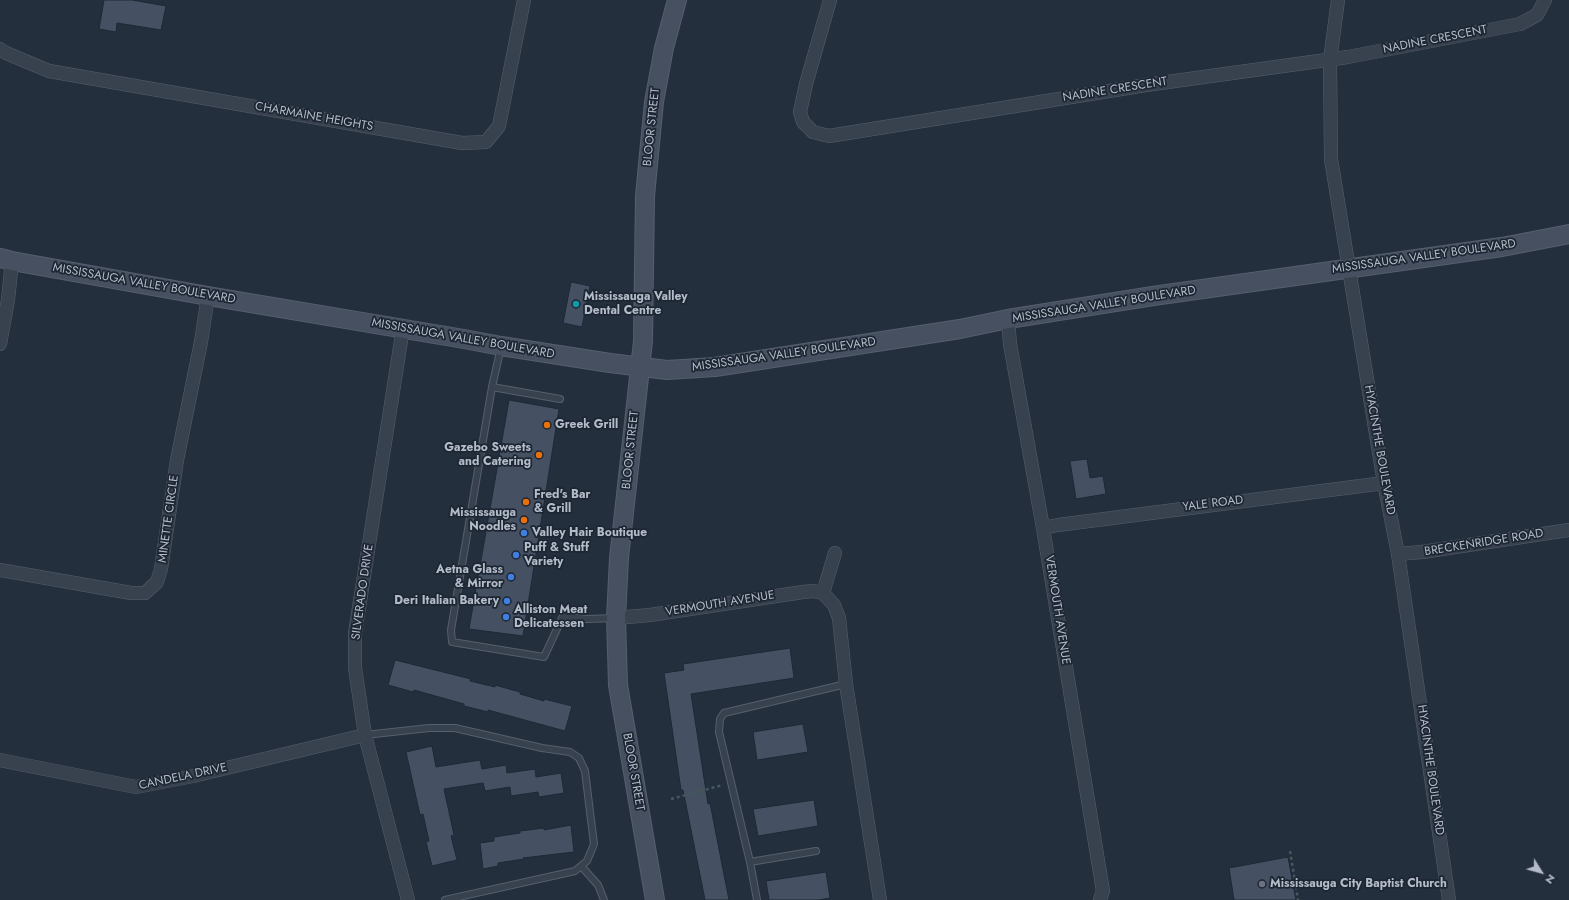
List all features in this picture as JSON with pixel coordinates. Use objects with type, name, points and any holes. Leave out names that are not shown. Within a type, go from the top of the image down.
[{"type":"street","name":"CHARMAINE HEIGHTS","points":[[0,49],[49,71],[462,143],[486,142],[499,126],[524,0]]},
{"type":"street","name":"BLOOR STREET","points":[[655,900],[618,685],[616,618],[619,558],[643,341],[645,196],[653,110],[664,48],[677,0]]},
{"type":"street","name":"NADINE CRESCENT","points":[[830,0],[806,84],[800,112],[803,122],[813,132],[829,136],[1146,85],[1330,60],[1520,24],[1537,16],[1545,0]]},
{"type":"street","name":"HYACINTHE BOULEVARD","points":[[1338,0],[1330,60],[1331,159],[1384,483],[1398,554],[1449,900]]},
{"type":"street","name":"MISSISSAUGA VALLEY BOULEVARD","points":[[6,260],[501,346],[667,370],[715,366],[960,329],[1008,319],[1153,296],[1502,247],[1569,234]]},
{"type":"street","points":[[0,344],[8,300],[6,260]]},
{"type":"street","name":"MINETTE CIRCLE","points":[[0,570],[131,593],[145,593],[157,582],[161,569],[177,460],[201,342],[208,296]]},
{"type":"street","name":"VERMOUTH AVENUE","points":[[1008,319],[1010,344],[1043,528],[1103,891],[1100,900]]},
{"type":"street","name":"SILVERADO DRIVE","points":[[404,328],[355,633],[355,668],[365,735],[408,900]]},
{"type":"street","name":"YALE ROAD","points":[[1043,528],[1384,483]]},
{"type":"street","name":"BRECKENRIDGE ROAD","points":[[1398,554],[1422,552],[1569,530]]},
{"type":"street","points":[[835,553],[823,593],[834,605],[839,618],[846,684],[880,900]]},
{"type":"street","name":"VERMOUTH AVENUE","points":[[616,618],[650,615],[802,592],[813,591],[823,593]]},
{"type":"street","name":"CANDELA DRIVE","points":[[0,760],[136,787],[193,776],[365,735]]},
{"type":"lane","points":[[501,346],[492,387],[450,630],[452,642],[544,657],[563,616],[587,619],[616,618]]},
{"type":"lane","points":[[492,387],[560,399]]},
{"type":"lane","points":[[757,900],[750,862],[719,732],[720,719],[724,713],[846,684]]},
{"type":"lane","points":[[365,735],[429,728],[455,728],[542,748],[570,752],[579,758],[585,771],[594,844],[587,861],[575,871],[445,900]]},
{"type":"lane","points":[[750,862],[816,850]]},
{"type":"lane","points":[[581,866],[598,885],[604,900]]},
{"type":"path","points":[[671,799],[731,783]]},
{"type":"path","points":[[1290,851],[1298,900]]},
{"type":"building","points":[[104,0],[132,0],[166,6],[161,30],[117,23],[116,32],[99,29]]},
{"type":"building","name":"Mississauga Valley Dental Centre","points":[[571,282],[590,286],[582,327],[563,323]]},
{"type":"building","points":[[509,400],[559,409],[523,636],[469,629]]},
{"type":"building","points":[[1087,459],[1090,478],[1103,476],[1106,494],[1076,499],[1070,461]]},
{"type":"building","points":[[790,648],[794,678],[691,694],[708,804],[710,803],[729,900],[705,900],[683,790],[681,790],[664,673],[684,670],[683,664]]},
{"type":"building","points":[[395,660],[471,679],[470,681],[495,687],[495,685],[544,701],[544,699],[572,706],[565,731],[488,710],[488,712],[464,706],[464,704],[414,690],[413,692],[388,685]]},
{"type":"building","points":[[803,724],[808,752],[757,760],[753,732]]},
{"type":"building","points":[[432,746],[436,767],[480,760],[482,769],[506,765],[507,773],[535,769],[536,777],[561,773],[564,793],[539,797],[538,792],[511,796],[510,787],[485,791],[483,783],[444,789],[454,835],[451,836],[457,860],[432,866],[426,842],[429,841],[423,814],[420,815],[406,752]]},
{"type":"building","points":[[814,800],[818,826],[758,836],[753,809]]},
{"type":"building","points":[[571,825],[574,852],[523,858],[524,859],[498,863],[498,866],[483,869],[480,843],[494,841],[494,837],[520,833],[520,831],[544,828],[544,830]]},
{"type":"building","name":"Mississauga City Baptist Church","points":[[1288,857],[1296,900],[1234,900],[1229,868]]},
{"type":"building","points":[[826,872],[830,898],[818,900],[769,900],[766,881]]},
{"type":"place","name":"Mississauga Valley Dental Centre","points":[[576,304]]},
{"type":"place","name":"Greek Grill","points":[[547,425]]},
{"type":"place","name":"Gazebo Sweets and Catering","points":[[539,455]]},
{"type":"place","name":"Fred's Bar & Grill","points":[[526,502]]},
{"type":"place","name":"Mississauga Noodles","points":[[524,520]]},
{"type":"place","name":"Valley Hair Boutique","points":[[524,533]]},
{"type":"place","name":"Puff & Stuff Variety","points":[[516,555]]},
{"type":"place","name":"Aetna Glass & Mirror","points":[[511,577]]},
{"type":"place","name":"Deri Italian Bakery","points":[[507,601]]},
{"type":"place","name":"Alliston Meat Delicatessen","points":[[506,617]]},
{"type":"place","name":"Mississauga City Baptist Church","points":[[1262,884]]}]
